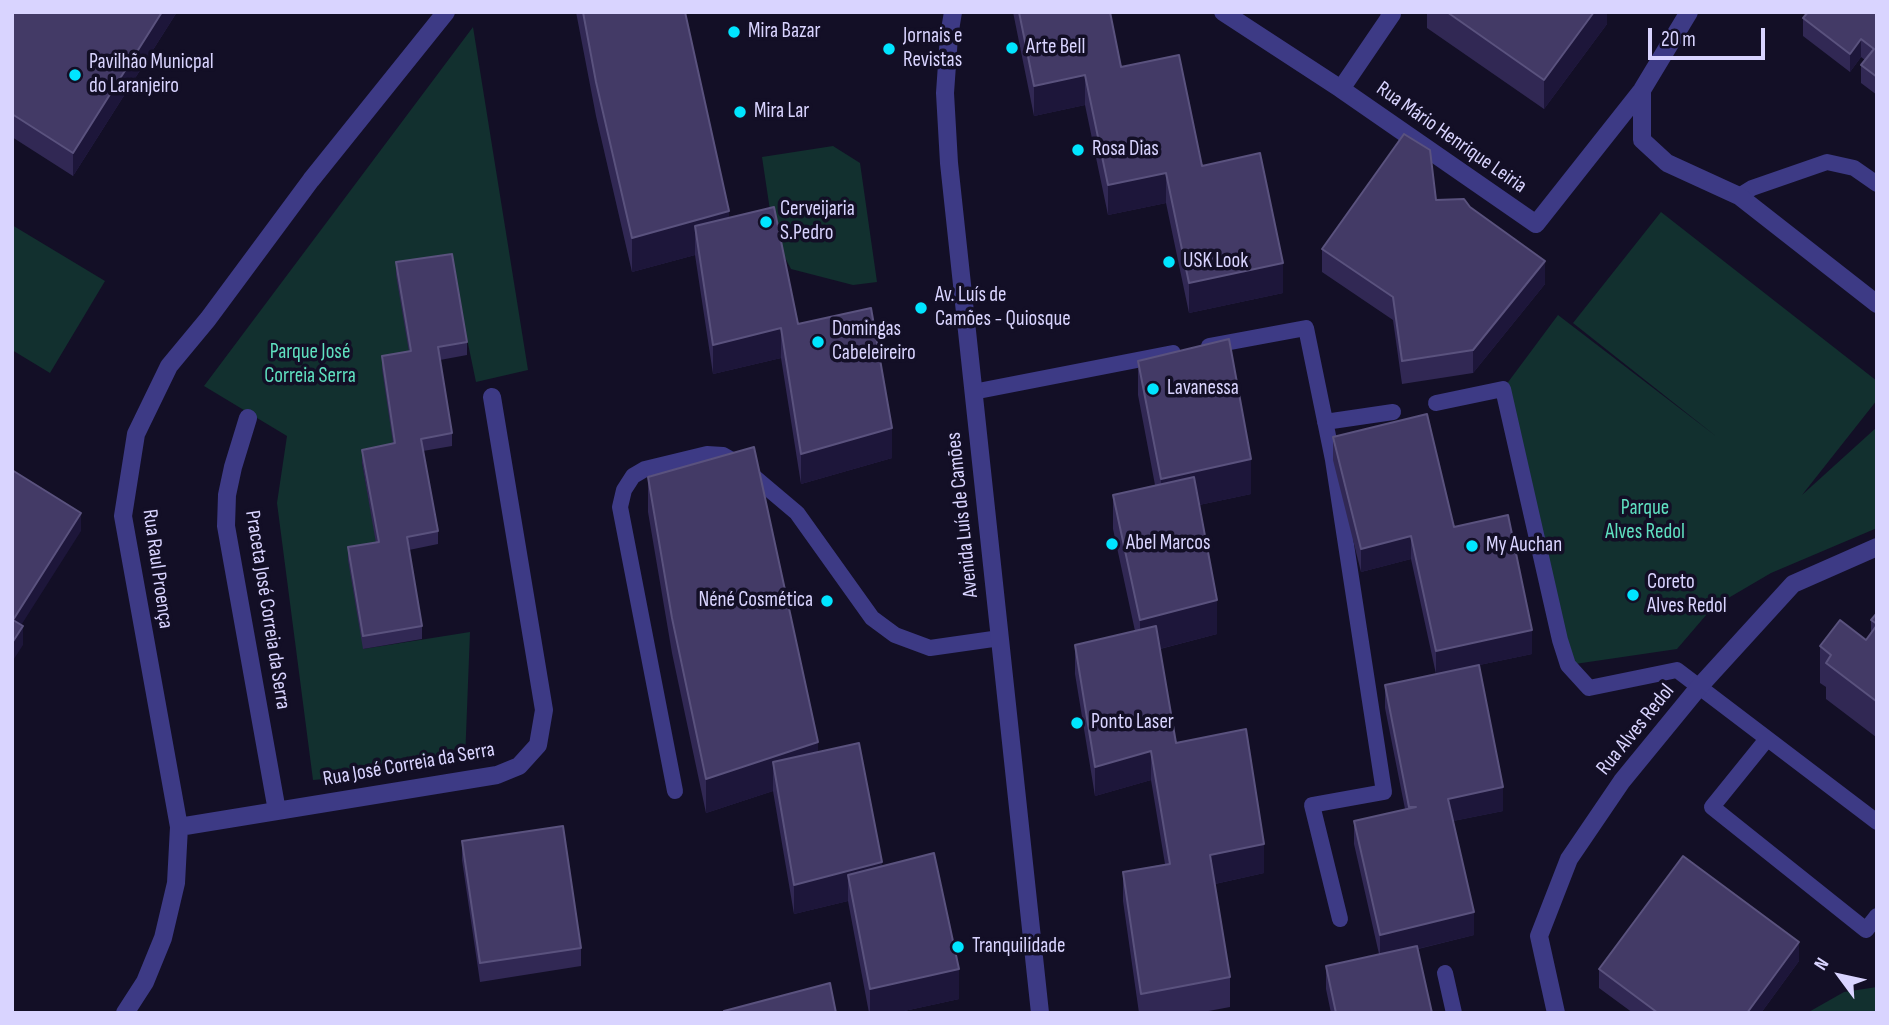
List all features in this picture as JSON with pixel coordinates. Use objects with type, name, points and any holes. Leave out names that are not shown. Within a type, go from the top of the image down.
[{"type":"street","name":"Rua Raul Proença","points":[[125,1013],[145,982],[163,938],[176,883],[179,827],[122,516],[136,434],[169,366],[208,319],[311,180],[446,12]]},
{"type":"street","name":"Avenida Luís de Camões","points":[[953,12],[945,93],[947,139],[1040,1013]]},
{"type":"street","name":"Rua Mário Henrique Leiria","points":[[1223,12],[1341,89],[1536,224],[1642,90]]},
{"type":"street","name":"Rua Mário Henrique Leiria","points":[[1341,89],[1392,15],[1389,12]]},
{"type":"street","points":[[1689,12],[1642,90],[1642,140],[1667,163],[1740,196],[1877,304]]},
{"type":"street","name":"Rua José Correia da Serra","points":[[179,827],[497,775],[519,766],[538,745],[544,710],[492,397]]},
{"type":"street","name":"Praceta José Correia da Serra","points":[[248,418],[227,495],[226,526],[277,811]]},
{"type":"street","name":"Rua Alves Redol","points":[[1556,1013],[1539,936],[1569,859],[1622,781],[1699,687],[1793,584],[1877,547]]},
{"type":"lane","points":[[1740,196],[1752,188],[1827,162],[1854,168],[1877,184]]},
{"type":"lane","points":[[973,392],[1306,328],[1333,460],[1384,792],[1312,805],[1340,919]]},
{"type":"lane","points":[[1436,403],[1503,388],[1560,640],[1568,664],[1589,688],[1677,670],[1877,821]]},
{"type":"lane","points":[[1325,422],[1393,412]]},
{"type":"lane","points":[[675,791],[620,507],[624,490],[634,475],[645,469],[707,454],[723,455],[739,464],[797,513],[872,618],[895,635],[930,648],[1000,638]]},
{"type":"lane","points":[[1766,738],[1712,807],[1866,930],[1877,916]]},
{"type":"lane","points":[[1446,973],[1454,1013]]},
{"type":"green space","name":"Parque José Correia Serra","points":[[473,27],[528,370],[476,382],[452,267],[411,364],[395,456],[362,463],[379,555],[363,649],[470,632],[465,760],[411,771],[313,780],[277,503],[287,436],[204,386]]},
{"type":"green space","points":[[833,146],[860,163],[877,282],[853,285],[791,269],[774,237],[762,157]]},
{"type":"green space","name":"Parque Alves Redol","points":[[1661,212],[1877,381],[1877,400],[1802,495],[1877,427],[1877,528],[1771,573],[1713,607],[1677,649],[1568,665],[1503,389],[1558,315],[1717,437],[1573,323]]},
{"type":"green space","points":[[12,225],[105,281],[50,373],[12,350]]},
{"type":"green space","points":[[1877,987],[1877,1013],[1807,1013],[1844,992]]},
{"type":"building","name":"Pavilhão Municpal do Laranjeiro","points":[[12,12],[162,12],[73,153],[12,114]]},
{"type":"building","points":[[583,12],[685,12],[729,211],[632,238],[596,82]]},
{"type":"building","points":[[1019,12],[1110,12],[1121,67],[1179,55],[1202,166],[1260,153],[1283,263],[1189,283],[1166,173],[1108,185],[1085,75],[1034,86]]},
{"type":"building","points":[[1447,12],[1594,12],[1544,80]]},
{"type":"building","points":[[1808,12],[1877,12],[1877,77],[1861,65],[1874,49],[1861,39],[1850,54],[1803,18]]},
{"type":"building","points":[[1404,134],[1430,150],[1436,200],[1464,199],[1470,207],[1545,261],[1473,350],[1402,361],[1393,297],[1322,249]]},
{"type":"building","points":[[774,207],[798,324],[871,308],[892,428],[801,454],[781,328],[713,345],[695,226]]},
{"type":"building","points":[[452,254],[467,342],[438,347],[452,433],[421,439],[438,531],[407,537],[422,626],[363,636],[348,547],[379,542],[362,450],[395,443],[382,356],[411,351],[396,262]]},
{"type":"building","points":[[1229,339],[1251,459],[1161,479],[1138,361]]},
{"type":"building","points":[[1427,414],[1454,527],[1508,515],[1532,630],[1436,651],[1411,536],[1361,549],[1333,437]]},
{"type":"building","points":[[754,447],[818,742],[706,779],[672,618],[648,477]]},
{"type":"building","points":[[12,470],[81,513],[13,620],[23,626],[12,643]]},
{"type":"building","points":[[1194,477],[1217,600],[1140,620],[1113,495]]},
{"type":"building","points":[[1877,613],[1877,624],[1871,620]]},
{"type":"building","points":[[1840,620],[1866,640],[1877,625],[1876,701],[1826,663],[1831,655],[1820,646]]},
{"type":"building","points":[[1156,626],[1176,743],[1246,729],[1264,844],[1210,855],[1230,977],[1141,994],[1123,872],[1170,864],[1151,751],[1095,767],[1075,645]]},
{"type":"building","points":[[1479,665],[1503,787],[1448,799],[1474,912],[1380,935],[1354,821],[1416,807],[1409,807],[1385,685]]},
{"type":"building","points":[[859,743],[882,862],[794,885],[773,762]]},
{"type":"building","points":[[563,826],[581,948],[480,963],[462,841]]},
{"type":"building","points":[[934,853],[959,969],[870,989],[848,875]]},
{"type":"building","points":[[1683,856],[1799,942],[1747,1013],[1658,1013],[1599,969]]},
{"type":"building","points":[[1417,946],[1432,1013],[1336,1013],[1326,966]]},
{"type":"building","points":[[830,983],[836,1013],[724,1011]]},
{"type":"place","name":"Mira Bazar","points":[[734,32]]},
{"type":"place","name":"Arte Bell","points":[[1012,48]]},
{"type":"place","name":"Jornais e Revistas","points":[[889,49]]},
{"type":"place","name":"Pavilhão Municpal do Laranjeiro","points":[[75,75]]},
{"type":"place","name":"Mira Lar","points":[[740,112]]},
{"type":"place","name":"Rosa Dias","points":[[1078,150]]},
{"type":"place","name":"Cerveijaria S.Pedro","points":[[766,222]]},
{"type":"place","name":"USK Look","points":[[1169,262]]},
{"type":"place","name":"Av. Luís de Camões - Quiosque","points":[[921,308]]},
{"type":"place","name":"Domingas Cabeleireiro","points":[[818,342]]},
{"type":"place","name":"Lavanessa","points":[[1153,389]]},
{"type":"place","name":"Abel Marcos","points":[[1112,544]]},
{"type":"place","name":"My Auchan","points":[[1472,546]]},
{"type":"place","name":"Coreto Alves Redol","points":[[1633,595]]},
{"type":"place","name":"Néné Cosmética","points":[[827,601]]},
{"type":"place","name":"Ponto Laser","points":[[1077,723]]},
{"type":"place","name":"Tranquilidade","points":[[958,947]]}]
